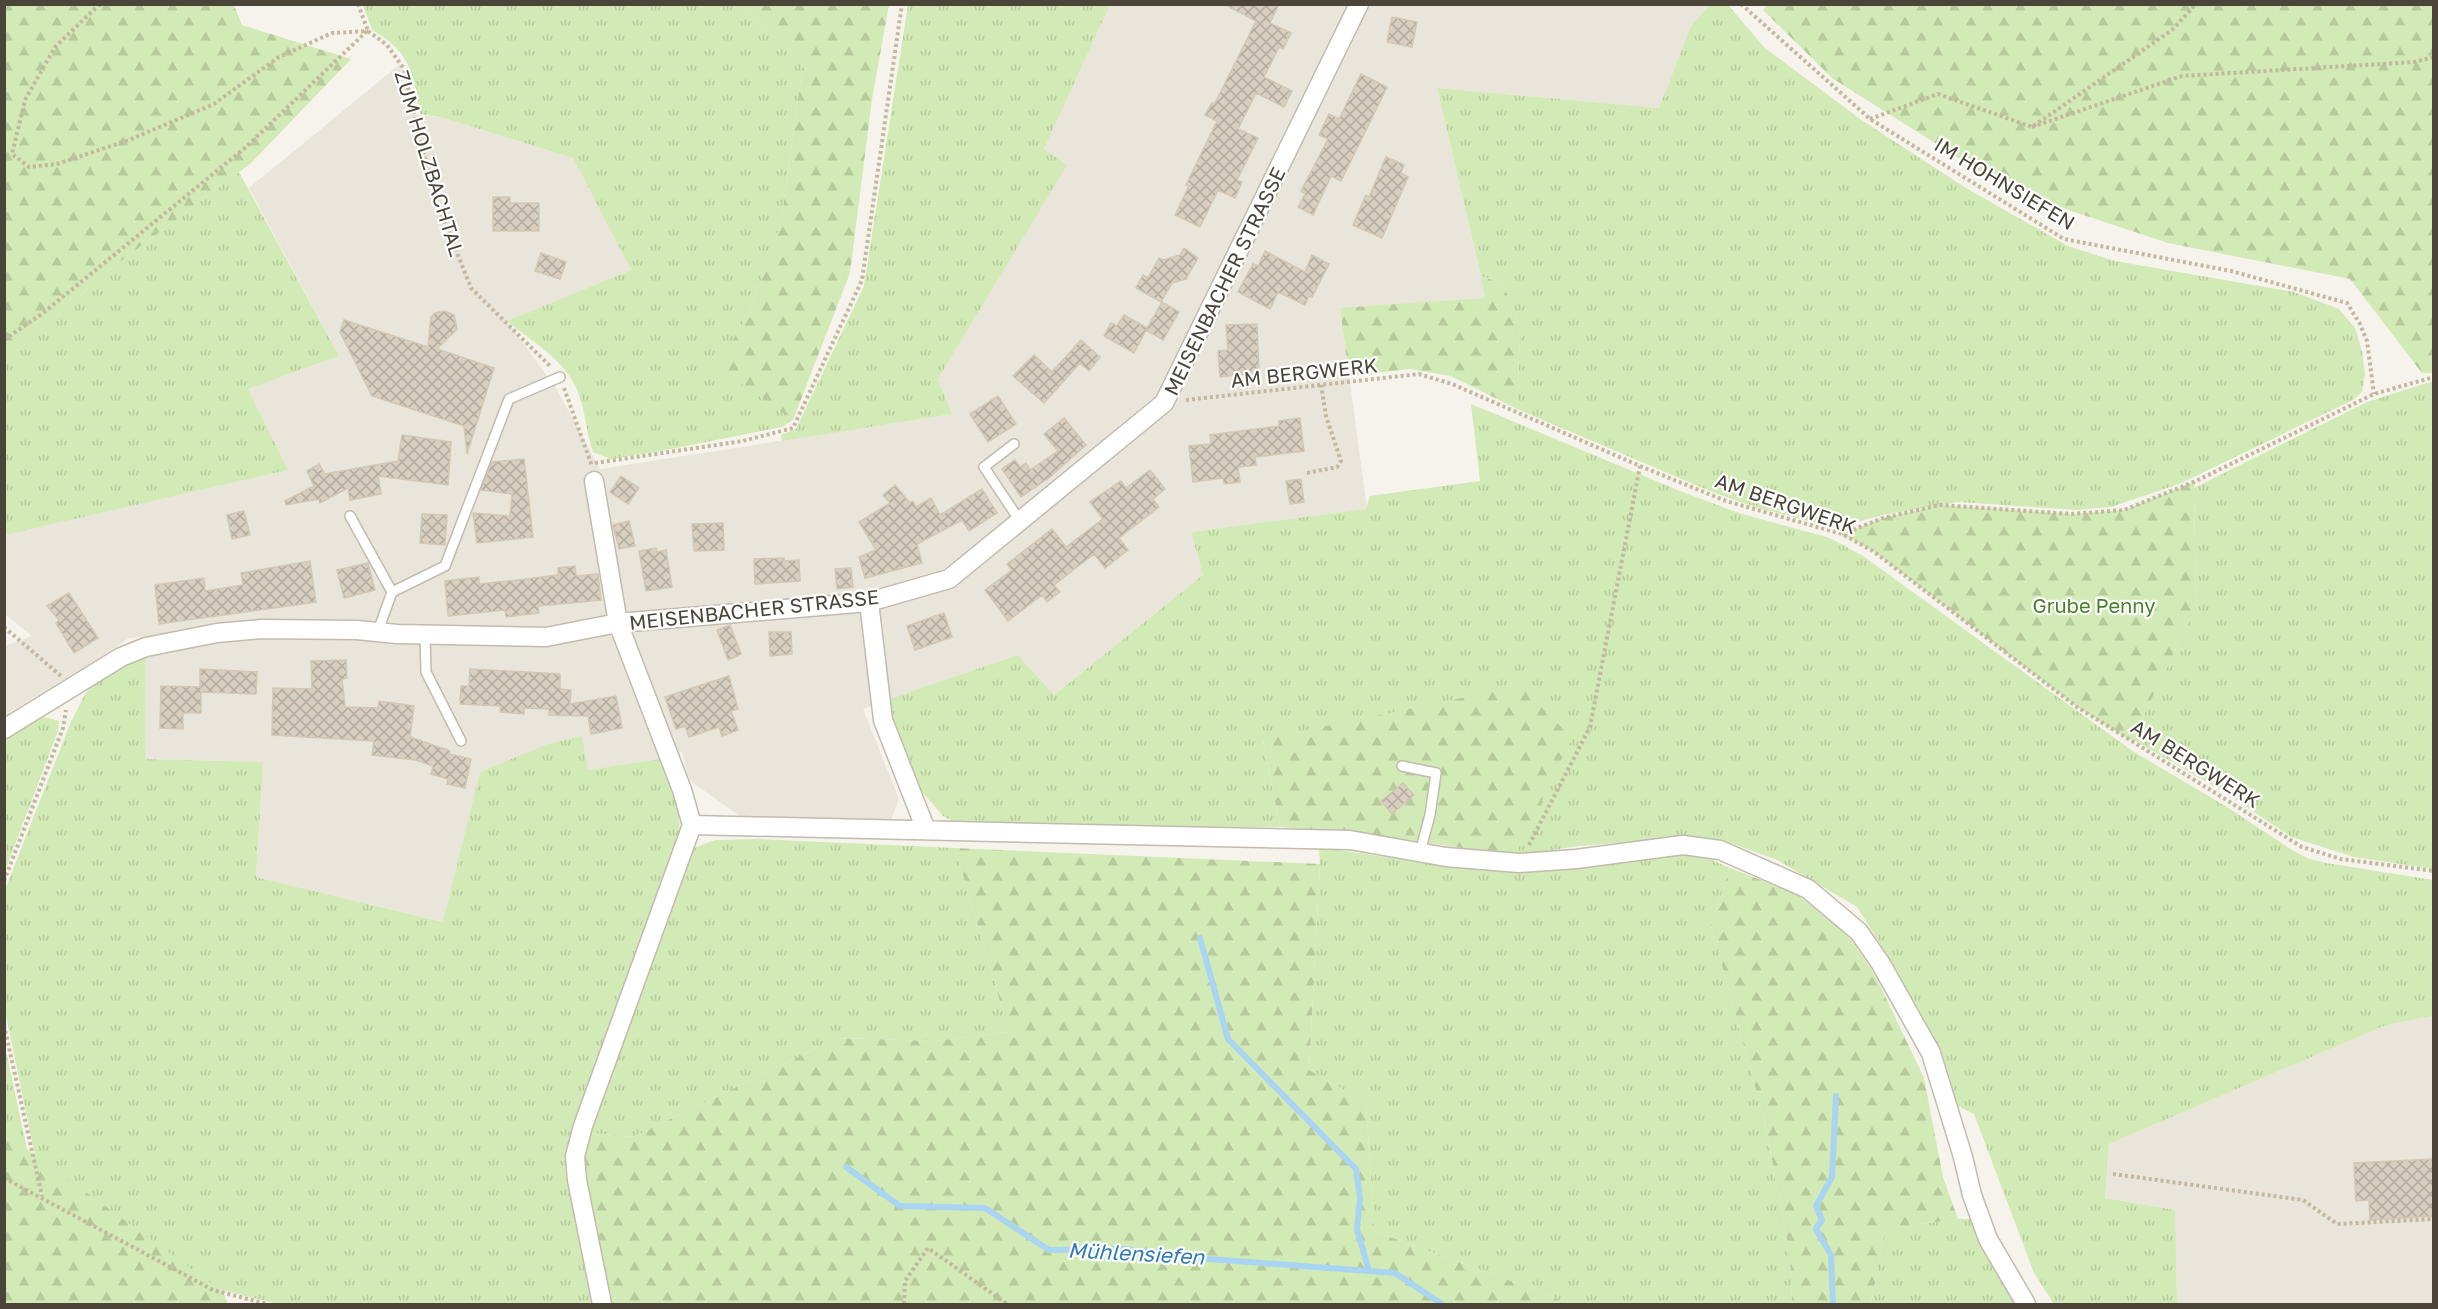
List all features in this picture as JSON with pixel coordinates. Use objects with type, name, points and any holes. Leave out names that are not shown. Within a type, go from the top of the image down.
[{"type":"street","name":"MEISENBACHER STRASSE","points":[[4,729],[121,657],[146,647],[177,640],[261,629],[546,637],[618,623],[868,602],[949,579],[1164,403],[1359,4]]},
{"type":"street","points":[[592,472],[618,623],[682,790],[692,825],[583,1126],[575,1156],[577,1180],[602,1305]]},
{"type":"street","points":[[868,602],[883,720],[926,830]]},
{"type":"street","points":[[692,825],[1350,840],[1446,857],[1519,863],[1576,859],[1683,845],[1720,850],[1808,889],[1859,932],[1881,964],[1931,1053],[1963,1157],[1972,1195],[1988,1239],[2026,1305]]},
{"type":"lane","points":[[378,631],[392,592],[446,566],[509,399],[560,377]]},
{"type":"lane","points":[[1014,444],[984,467],[1020,521]]},
{"type":"lane","points":[[350,516],[392,592]]},
{"type":"lane","points":[[425,635],[426,672],[461,741]]},
{"type":"lane","points":[[1402,766],[1436,773],[1430,815],[1420,852]]},
{"type":"path","points":[[100,4],[55,47],[25,100],[12,154],[29,167],[57,164],[129,140],[214,104],[279,57],[332,33],[368,31]]},
{"type":"path","points":[[358,4],[368,31]]},
{"type":"path","points":[[592,472],[743,441],[793,428],[862,280],[902,4]]},
{"type":"path","name":"IM HOHNSIEFEN","points":[[1741,4],[1870,119],[2064,239],[2231,272],[2347,303],[2367,341],[2374,394]]},
{"type":"path","points":[[1745,9],[1749,4]]},
{"type":"path","points":[[2032,127],[2172,30],[2196,4]]},
{"type":"path","points":[[4,340],[43,313],[246,147],[368,31]]},
{"type":"path","name":"ZUM HOLZBACHTAL","points":[[368,31],[387,45],[404,69],[420,141],[442,215],[471,288],[560,377],[592,472]]},
{"type":"path","points":[[1870,119],[1938,94],[2032,127],[2182,76],[2414,62],[2433,57]]},
{"type":"path","name":"AM BERGWERK","points":[[1164,403],[1419,374],[1452,384],[1726,501],[1842,534],[1873,551],[2077,707],[2302,847],[2341,859],[2433,871]]},
{"type":"path","points":[[1842,534],[1883,518],[1940,505],[2072,514],[2124,510],[2196,482],[2374,394],[2433,377]]},
{"type":"path","points":[[1307,472],[1338,467],[1341,461],[1326,416],[1321,385]]},
{"type":"path","points":[[1519,863],[1590,727],[1640,466]]},
{"type":"path","points":[[4,627],[58,671],[70,688],[63,728],[4,881]]},
{"type":"path","points":[[4,1025],[42,1197]]},
{"type":"path","points":[[2113,1174],[2303,1200],[2337,1224],[2433,1220]]},
{"type":"path","points":[[4,1178],[213,1290],[267,1305]]},
{"type":"path","points":[[904,1305],[905,1281],[928,1248],[1007,1305]]},
{"type":"shaded area","points":[[1110,5],[1709,5],[1691,26],[1659,108],[1437,88],[1486,298],[1340,309],[1367,509],[1191,532],[1203,575],[1054,695],[1018,655],[863,709],[899,799],[891,820],[744,819],[689,780],[682,752],[656,761],[587,770],[582,737],[480,772],[444,922],[256,877],[263,762],[145,759],[145,656],[142,637],[129,638],[5,715],[5,646],[32,636],[5,614],[4,535],[288,470],[247,389],[339,356],[249,188],[400,64],[411,114],[444,118],[573,158],[631,270],[507,321],[556,388],[600,469],[952,414],[938,379],[1066,165],[1044,149]]},
{"type":"shaded area","points":[[2433,1016],[2433,1304],[2177,1304],[2175,1210],[2105,1198],[2109,1144],[2386,1025]]},
{"type":"green space","points":[[5,4],[234,5],[242,25],[351,59],[251,163],[104,274],[27,343],[5,358]]},
{"type":"green space","points":[[363,5],[740,5],[803,63],[781,223],[751,309],[718,367],[793,420],[782,427],[661,451],[610,459],[593,452],[581,401],[569,376],[551,356],[507,321],[631,270],[573,158],[444,118],[420,114],[408,65],[395,47],[372,30]]},
{"type":"green space","points":[[740,5],[889,5],[872,99],[850,273],[793,420],[717,367],[751,309],[781,223],[803,63]]},
{"type":"green space","points":[[908,5],[1110,5],[1044,149],[1067,165],[938,379],[952,414],[782,441],[781,435],[796,429],[864,286]]},
{"type":"green space","points":[[1709,5],[1728,5],[1765,48],[1863,121],[1966,188],[2068,246],[2115,261],[2294,292],[2339,309],[2355,328],[2362,351],[2365,375],[2362,392],[2353,400],[2179,484],[2111,507],[2078,510],[1959,502],[1882,515],[1835,528],[1755,507],[1712,492],[1517,409],[1520,326],[1503,284],[1481,276],[1437,88],[1659,108],[1691,26]]},
{"type":"green space","points":[[1767,5],[2433,5],[2433,373],[2422,373],[2350,279],[2168,243],[2011,191],[1832,78],[1763,10]]},
{"type":"green space","points":[[239,172],[339,356],[248,389],[288,470],[5,535],[4,358],[27,343],[104,274]]},
{"type":"green space","points":[[1481,276],[1503,284],[1520,326],[1517,409],[1451,376],[1410,369],[1349,376],[1340,308],[1485,298]]},
{"type":"green space","points":[[2433,381],[2433,869],[2354,857],[2291,837],[2226,793],[2132,739],[2196,608],[2194,488],[2367,402]]},
{"type":"green space","points":[[1471,404],[1685,493],[1739,513],[1830,538],[1863,556],[2134,752],[2227,807],[2292,850],[2307,858],[2326,863],[2433,880],[2433,1016],[2386,1025],[2109,1144],[2105,1198],[2175,1210],[2177,1304],[2054,1304],[2034,1273],[1974,1114],[1954,1104],[1936,1052],[1896,969],[1857,907],[1777,860],[1731,843],[1683,838],[1578,846],[1515,856],[1263,740],[1280,827],[964,827],[943,816],[918,787],[891,726],[887,700],[1018,655],[1054,695],[1203,575],[1191,532],[1366,509],[1370,496],[1480,481]]},
{"type":"green space","name":"Grube Penny","points":[[2196,481],[2194,488],[2196,608],[2131,741],[2077,707],[1873,551],[1842,534],[1883,518],[1940,505],[2071,514],[2124,510]]},
{"type":"green space","points":[[145,656],[145,759],[263,762],[256,877],[443,922],[480,772],[548,744],[582,736],[588,770],[662,759],[678,796],[680,839],[570,1167],[592,1304],[278,1304],[218,1289],[35,1155],[5,1011],[4,892],[71,722],[85,694],[106,672]]},
{"type":"green space","points":[[1520,686],[1572,738],[1515,856],[1362,833],[1280,827],[1263,739]]},
{"type":"green space","points":[[44,717],[59,721],[58,731],[5,871],[5,738]]},
{"type":"green space","points":[[756,839],[955,848],[1009,1032],[936,1041],[837,1038],[633,1137],[590,1133],[689,850],[715,840]]},
{"type":"green space","points":[[1319,847],[1438,865],[1538,870],[1653,854],[1699,854],[1730,868],[1711,925],[1765,1123],[1790,1256],[1792,1304],[1566,1304],[1552,1296],[1374,1231],[1366,1103],[1309,1070]]},
{"type":"green space","points":[[955,848],[1320,864],[1309,1070],[1366,1103],[1374,1231],[1552,1296],[1566,1304],[609,1304],[582,1172],[590,1133],[633,1137],[837,1038],[936,1041],[1009,1032]]},
{"type":"green space","points":[[1730,868],[1797,894],[1847,934],[1875,975],[1924,1078],[1943,1177],[1958,1219],[1885,1229],[1871,1304],[1792,1304],[1790,1256],[1765,1123],[1711,925]]},
{"type":"green space","points":[[4,1042],[27,1149],[16,1141],[5,1138]]},
{"type":"green space","points":[[4,1138],[16,1141],[223,1292],[228,1304],[5,1304]]},
{"type":"green space","points":[[1972,1219],[2018,1304],[1871,1304],[1885,1229]]},
{"type":"building","points":[[1224,4],[1279,4],[1270,23],[1291,33],[1283,49],[1279,47],[1264,77],[1292,91],[1284,107],[1256,93],[1238,129],[1258,138],[1237,180],[1242,182],[1235,198],[1218,190],[1200,227],[1175,215],[1189,186],[1186,185],[1217,121],[1205,115],[1212,103],[1215,103],[1256,21]]},
{"type":"building","points":[[1392,17],[1417,22],[1412,47],[1387,42]]},
{"type":"building","points":[[1361,74],[1387,87],[1341,181],[1331,176],[1313,215],[1298,207],[1305,194],[1301,191],[1328,139],[1319,135],[1329,114],[1339,119]]},
{"type":"building","points":[[1386,157],[1404,165],[1401,173],[1408,177],[1382,238],[1353,225],[1366,195],[1369,197]]},
{"type":"building","points":[[493,197],[510,197],[510,203],[539,203],[539,231],[493,231]]},
{"type":"building","points":[[1184,248],[1198,258],[1186,279],[1172,283],[1161,302],[1136,288],[1143,275],[1148,278],[1159,258],[1163,260],[1180,255]]},
{"type":"building","points":[[1265,251],[1305,272],[1312,255],[1329,264],[1312,297],[1309,296],[1305,305],[1278,292],[1270,309],[1238,292],[1253,264],[1258,266]]},
{"type":"building","points":[[541,253],[566,262],[560,279],[535,271]]},
{"type":"building","points":[[1162,302],[1179,312],[1163,340],[1146,330]]},
{"type":"building","points":[[445,311],[454,315],[457,329],[437,349],[494,368],[467,454],[464,426],[372,396],[340,332],[344,320],[428,347],[431,317],[435,313]]},
{"type":"building","points":[[1124,315],[1147,328],[1134,353],[1104,336],[1111,323],[1117,326]]},
{"type":"building","points":[[1257,324],[1259,373],[1220,377],[1218,351],[1228,350],[1226,325]]},
{"type":"building","points":[[1081,340],[1100,357],[1089,371],[1080,363],[1044,403],[1013,376],[1034,355],[1052,372]]},
{"type":"building","points":[[998,396],[1016,424],[988,442],[970,414]]},
{"type":"building","points":[[1064,418],[1086,445],[1050,477],[1021,497],[1002,469],[1015,460],[1020,467],[1026,463],[1030,470],[1058,451],[1044,434]]},
{"type":"building","points":[[1300,418],[1304,451],[1255,457],[1256,465],[1238,467],[1240,482],[1224,484],[1223,478],[1193,482],[1189,446],[1211,444],[1210,435],[1279,426],[1279,421]]},
{"type":"building","points":[[402,435],[451,442],[448,485],[378,476],[381,494],[350,500],[348,488],[320,503],[319,499],[286,505],[285,501],[314,486],[307,471],[319,464],[325,474],[398,461]]},
{"type":"building","points":[[524,459],[533,537],[477,543],[473,513],[510,516],[512,494],[481,490],[492,462]]},
{"type":"building","points":[[1150,470],[1165,489],[1153,499],[1159,507],[1119,538],[1128,550],[1105,568],[1094,554],[1054,585],[1060,592],[1047,602],[1042,595],[1008,621],[985,590],[1012,570],[1007,564],[1052,529],[1066,547],[1103,519],[1090,502],[1121,481],[1126,488]]},
{"type":"building","points":[[621,476],[639,488],[628,504],[610,492]]},
{"type":"building","points":[[1301,479],[1304,502],[1290,504],[1286,481]]},
{"type":"building","points":[[895,485],[910,503],[913,501],[916,507],[931,498],[940,515],[982,489],[997,513],[969,531],[962,520],[917,544],[922,563],[865,578],[859,557],[876,550],[859,522],[890,503],[883,495]]},
{"type":"building","points":[[244,511],[250,535],[232,539],[227,515]]},
{"type":"building","points":[[422,514],[447,515],[445,545],[420,543]]},
{"type":"building","points":[[629,521],[635,546],[619,549],[613,525]]},
{"type":"building","points":[[723,523],[724,550],[694,551],[692,524]]},
{"type":"building","points":[[656,548],[657,552],[666,550],[672,587],[646,591],[639,551]]},
{"type":"building","points":[[784,558],[784,561],[799,560],[800,581],[755,584],[754,559]]},
{"type":"building","points":[[310,561],[316,602],[159,624],[155,585],[204,578],[205,591],[243,585],[241,573]]},
{"type":"building","points":[[368,563],[375,590],[344,598],[337,570]]},
{"type":"building","points":[[575,566],[576,576],[598,574],[601,600],[538,606],[539,613],[506,617],[505,610],[448,616],[445,581],[479,577],[479,584],[518,580],[558,575],[558,568]]},
{"type":"building","points":[[851,568],[853,587],[837,589],[835,569]]},
{"type":"building","points":[[69,593],[98,638],[74,653],[56,623],[59,620],[47,606]]},
{"type":"building","points":[[944,613],[952,637],[915,650],[907,626]]},
{"type":"building","points":[[730,625],[741,654],[728,660],[717,630]]},
{"type":"building","points":[[769,632],[791,632],[792,654],[770,656]]},
{"type":"building","points":[[346,660],[347,678],[342,679],[345,707],[378,708],[379,701],[414,706],[410,737],[450,751],[449,754],[471,759],[465,788],[447,784],[448,779],[431,774],[433,766],[416,760],[372,755],[374,741],[272,735],[273,688],[312,689],[311,661]]},
{"type":"building","points":[[200,669],[257,672],[256,694],[201,692],[201,713],[183,713],[183,729],[160,728],[161,686],[200,687]]},
{"type":"building","points":[[470,669],[560,674],[560,689],[571,690],[570,704],[616,696],[622,728],[591,734],[588,716],[549,715],[549,709],[524,708],[524,714],[500,712],[501,706],[460,704],[461,686],[469,686]]},
{"type":"building","points":[[729,676],[738,709],[731,711],[738,730],[722,736],[719,727],[689,737],[685,726],[676,729],[665,697]]},
{"type":"building","points":[[1403,783],[1414,795],[1392,814],[1381,801]]},
{"type":"building","points":[[2433,1159],[2433,1216],[2370,1220],[2369,1200],[2356,1201],[2354,1163]]},
{"type":"waterway","points":[[1200,938],[1228,1039],[1356,1169],[1360,1198],[1357,1229],[1369,1271]]},
{"type":"waterway","points":[[1833,1304],[1831,1255],[1816,1229],[1822,1220],[1816,1206],[1832,1177],[1836,1096]]},
{"type":"waterway","name":"Mühlensiefen","points":[[846,1167],[900,1206],[985,1208],[1049,1250],[1124,1249],[1209,1259],[1395,1273],[1442,1304]]}]
